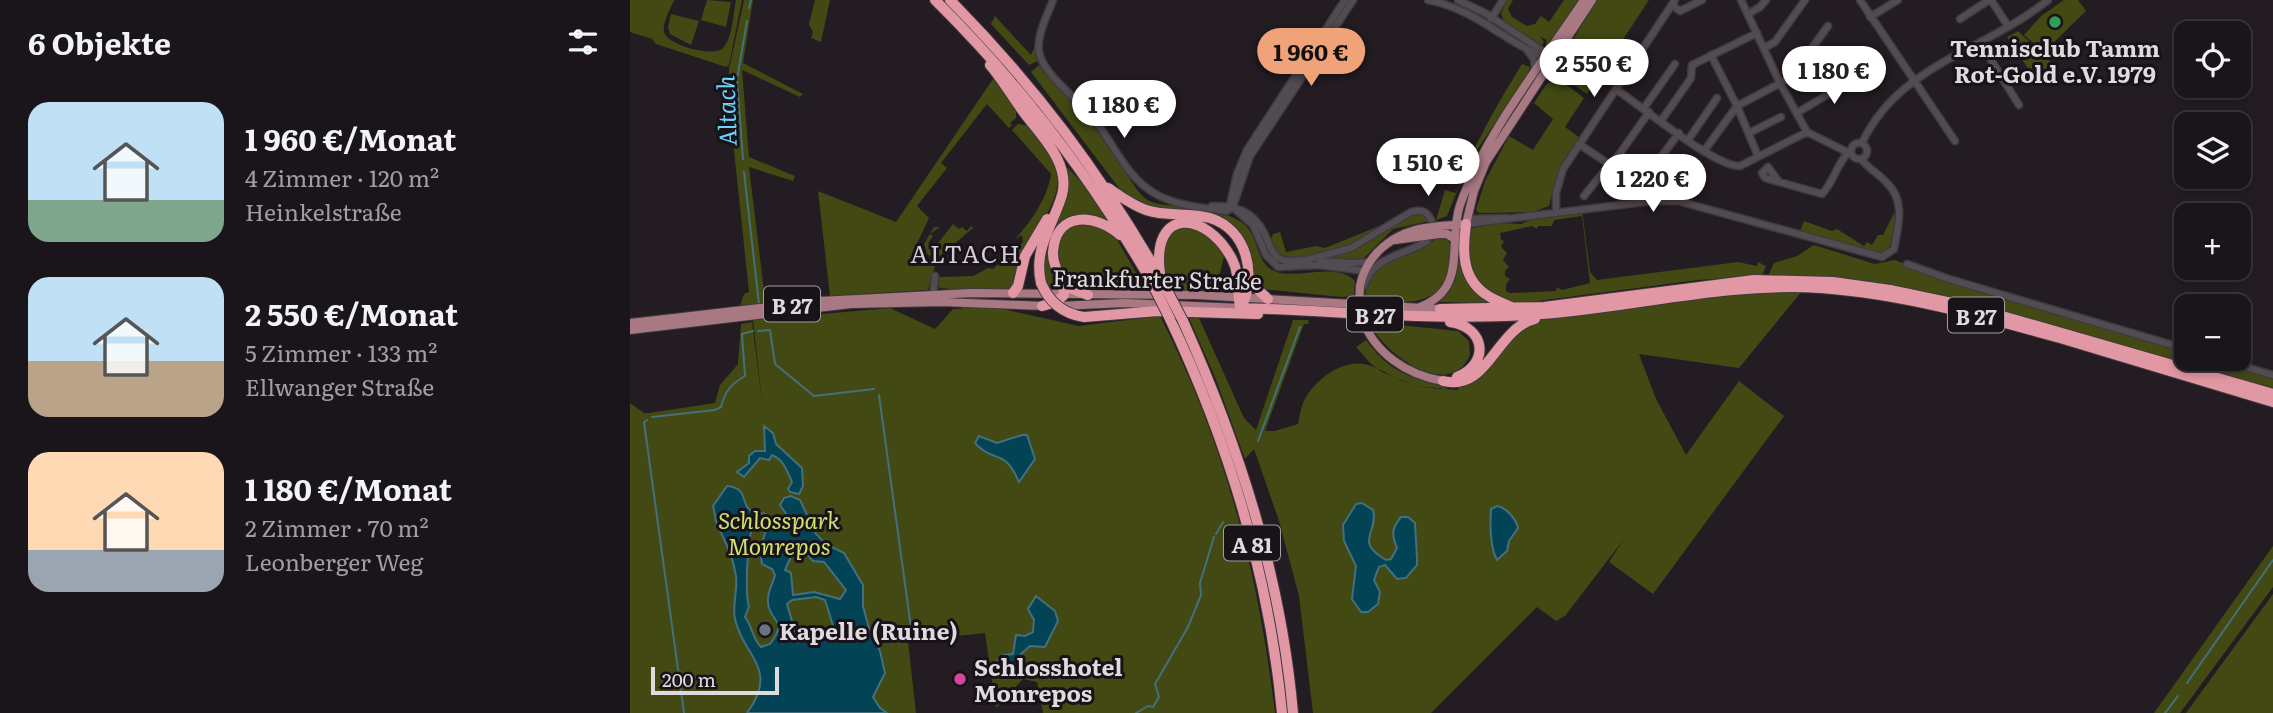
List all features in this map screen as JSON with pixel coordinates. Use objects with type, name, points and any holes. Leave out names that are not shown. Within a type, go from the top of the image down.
[{"type":"highway","name":"A 81","points":[[935,0],[979,44],[1065,147],[1183,321],[1224,416],[1255,513],[1276,594],[1293,713]]},
{"type":"highway","name":"A 81","points":[[950,0],[1024,78],[1105,186],[1156,280],[1170,320],[1211,413],[1237,485],[1267,607],[1282,713]]},
{"type":"highway","points":[[979,44],[982,57],[1056,155],[1063,180],[1062,197],[1040,251],[1038,270],[1041,283],[1056,305],[1084,317],[1158,311],[1344,317],[1351,308]]},
{"type":"highway","points":[[1013,293],[1018,286],[1025,256],[1052,209],[1063,180]]},
{"type":"highway","points":[[1105,186],[1148,211],[1201,216],[1226,226],[1238,238],[1245,253],[1248,280],[1241,308]]},
{"type":"highway","points":[[1064,295],[1053,249],[1060,232],[1081,219],[1097,220],[1129,242]]},
{"type":"highway","points":[[1156,280],[1158,250],[1163,236],[1180,223],[1196,223],[1212,232],[1230,254],[1242,297]]},
{"type":"highway","points":[[1463,223],[1463,256],[1471,279],[1489,297],[1516,310]]},
{"type":"highway","name":"B 27","points":[[1440,309],[1516,310],[1731,282],[1775,279],[1846,283],[1982,309],[2273,394]]},
{"type":"highway","points":[[1248,280],[1268,299]]},
{"type":"highway","points":[[1061,281],[1088,295]]},
{"type":"highway","name":"B 27","points":[[1351,308],[1431,317],[1546,314],[1731,289],[1776,286],[1851,291],[1914,301],[1989,318],[2273,401]]},
{"type":"highway","name":"B 27","points":[[1042,306],[1056,302],[1064,295]]},
{"type":"highway","name":"Frankfurter Straße","points":[[1241,308],[1351,308]]},
{"type":"highway","points":[[1443,381],[1456,382],[1478,373],[1516,327],[1546,314]]},
{"type":"highway","points":[[1431,317],[1469,328],[1479,344],[1479,355],[1473,366],[1463,375],[1443,381]]},
{"type":"main road","points":[[1440,230],[1452,217],[1463,188],[1483,153],[1584,0]]},
{"type":"main road","points":[[1417,308],[1436,298],[1448,284],[1452,273],[1455,239],[1486,162],[1547,55],[1592,0]]},
{"type":"main road","points":[[1463,223],[1469,181]]},
{"type":"main road","points":[[1443,381],[1400,365],[1377,346],[1368,332],[1360,309],[1362,279],[1392,240],[1403,233],[1440,230],[1463,223]]},
{"type":"main road","points":[[1440,230],[1455,239]]},
{"type":"main road","name":"Frankfurter Straße","points":[[630,330],[820,307],[1013,293],[1242,297],[1351,308]]},
{"type":"main road","name":"Frankfurter Straße","points":[[630,323],[820,301],[934,298],[1042,306],[1125,303],[1241,308]]},
{"type":"main road","name":"B 27","points":[[1351,308],[1440,309]]},
{"type":"street","points":[[1054,0],[1039,39],[1040,56],[1092,115],[1133,176],[1154,193],[1176,202],[1227,211],[1237,197],[1246,165],[1259,136],[1353,0]]},
{"type":"street","points":[[1232,207],[1240,167],[1345,0]]},
{"type":"street","points":[[1428,0],[1490,20],[1526,48],[1547,55]]},
{"type":"street","points":[[1458,0],[1547,55]]},
{"type":"street","points":[[1490,20],[1503,0]]},
{"type":"street","points":[[1556,213],[1558,181],[1579,144],[1673,2],[1681,11],[1702,0]]},
{"type":"street","points":[[1463,223],[1658,200],[1678,201],[1878,257],[1892,251],[1899,227],[1898,201],[1890,186],[1849,151],[1807,132],[1780,83],[1741,0]]},
{"type":"street","points":[[1748,13],[1760,8],[1766,0]]},
{"type":"street","points":[[1764,48],[1775,42],[1805,0]]},
{"type":"street","points":[[1860,0],[1955,141]]},
{"type":"street","points":[[1870,17],[1898,0]]},
{"type":"street","points":[[1960,19],[1990,0],[2008,26]]},
{"type":"street","points":[[1779,181],[1822,194],[1836,176],[1849,151],[1854,145],[1861,143],[1891,98],[1913,80],[2048,0]]},
{"type":"street","points":[[1704,152],[1737,106],[1780,83],[1799,67],[1828,26]]},
{"type":"street","points":[[1661,121],[1691,78],[1692,65],[1757,33]]},
{"type":"street","points":[[1980,42],[2019,105]]},
{"type":"street","points":[[1526,48],[1535,63],[1535,73]]},
{"type":"street","points":[[1712,55],[1758,156]]},
{"type":"street","points":[[1799,67],[1808,70],[1825,58]]},
{"type":"street","points":[[1584,197],[1610,165],[1675,64]]},
{"type":"street","points":[[1797,113],[1858,76]]},
{"type":"street","points":[[1616,90],[1704,152],[1732,166],[1740,166],[1807,132]]},
{"type":"street","points":[[1688,140],[1717,98]]},
{"type":"street","points":[[1749,133],[1781,117]]},
{"type":"street","points":[[1579,144],[1637,184],[1643,184],[1679,133]]},
{"type":"street","points":[[1861,143],[1867,150],[1861,159]]},
{"type":"street","points":[[1237,197],[1246,211],[1257,220],[1278,258],[1286,261],[1372,265]]},
{"type":"street","points":[[1232,207],[1246,211]]},
{"type":"street","points":[[1232,207],[1253,225],[1266,255],[1279,267],[1319,265],[1362,279],[1372,265],[1427,241],[1433,225],[1426,212],[1411,212],[1351,248],[1306,260]]},
{"type":"street","points":[[1907,264],[2174,345]]},
{"type":"street","points":[[934,298],[935,276]]},
{"type":"street","points":[[2251,369],[2273,375]]},
{"type":"green space","points":[[630,0],[674,0],[664,24],[667,37],[691,49],[710,52],[723,48],[731,32],[736,0],[742,0],[729,65],[726,67],[656,44],[652,39],[630,32]]},
{"type":"green space","points":[[707,0],[731,2],[726,27],[701,20]]},
{"type":"green space","points":[[744,0],[753,0],[743,63],[803,94],[800,97],[742,70],[749,157],[795,176],[793,181],[749,167],[766,307],[630,323],[630,318],[740,306],[744,294],[749,292],[728,94],[729,69]]},
{"type":"green space","points":[[815,0],[830,0],[821,42],[811,38],[813,32],[809,24]]},
{"type":"green space","points":[[1507,0],[1513,0],[1508,9],[1512,17],[1527,26],[1535,24],[1541,16],[1549,22],[1564,0],[1580,0],[1549,43],[1546,45],[1546,40],[1540,36],[1544,42],[1542,45],[1505,23],[1501,14]]},
{"type":"green space","points":[[1597,0],[1649,0],[1587,94],[1568,81],[1557,66]]},
{"type":"green space","name":"Tennisclub Tamm Rot-Gold e.V. 1979","points":[[2064,0],[2078,0],[2086,11],[2044,52],[2024,35],[2041,16]]},
{"type":"green space","points":[[671,14],[699,21],[691,45],[670,34],[668,27]]},
{"type":"green space","points":[[995,16],[1031,55],[1036,44],[1038,61],[1029,65],[991,24]]},
{"type":"green space","points":[[2018,31],[2053,64],[2033,76],[2007,37]]},
{"type":"green space","points":[[1522,64],[1530,67],[1528,74],[1469,162],[1447,216],[1436,220],[1445,190],[1456,193],[1470,159],[1486,127]]},
{"type":"green space","points":[[1039,65],[1086,116],[1135,186],[1150,201],[1231,217],[1247,227],[1263,260],[1272,270],[1291,274],[1326,271],[1347,275],[1355,281],[1354,296],[1262,289],[1256,285],[1228,224],[1142,206],[1122,192],[1031,72]]},
{"type":"green space","points":[[995,76],[1016,109],[1016,118],[1010,123],[1012,125],[1009,128],[987,104],[941,163],[947,168],[917,206],[929,218],[916,246],[920,258],[935,266],[928,290],[830,296],[818,191],[896,222]]},
{"type":"green space","points":[[1554,79],[1563,82],[1584,98],[1565,127],[1580,138],[1557,175],[1549,206],[1533,212],[1479,213],[1476,210],[1485,181],[1509,136],[1533,150],[1553,119],[1534,103],[1546,85]]},
{"type":"green space","points":[[1018,124],[1029,127],[1042,143],[1056,172],[1057,185],[1050,208],[1025,252],[1012,288],[985,291],[940,288],[936,284],[939,277],[973,276],[988,268],[993,269],[1023,242],[1022,235],[1015,239],[1038,209],[1051,174],[1012,130]]},
{"type":"green space","points":[[1065,165],[1087,188],[1108,221],[1084,216],[1053,240],[1060,292],[1050,292],[1041,270]]},
{"type":"green space","points":[[1582,210],[1590,272],[1597,280],[1738,262],[1757,266],[1758,262],[1766,266],[1762,276],[1698,280],[1522,303],[1496,296],[1481,286],[1467,262],[1469,229],[1498,223],[1521,224],[1542,215]],"holes":[[[1582,216],[1590,283],[1562,290],[1557,287],[1556,291],[1506,291],[1506,284],[1510,279],[1505,276],[1505,271],[1509,267],[1503,260],[1507,253],[1501,247],[1504,241],[1501,240],[1500,233],[1532,226],[1537,229],[1538,226],[1552,226],[1554,220]]]},
{"type":"green space","points":[[1421,213],[1429,221],[1393,229],[1361,261],[1324,259],[1343,253],[1413,214]]},
{"type":"green space","points":[[1894,213],[1891,241],[1882,255],[1800,231],[1804,221],[1832,231],[1837,229],[1864,246],[1867,242],[1872,245],[1878,235],[1883,235]]},
{"type":"green space","points":[[1394,220],[1348,245],[1311,258],[1294,259],[1280,254],[1270,242],[1273,234],[1280,232],[1286,252],[1316,246],[1325,248]]},
{"type":"green space","points":[[953,224],[967,231],[971,226],[973,228],[940,256],[933,258],[927,254],[924,244],[934,227],[940,227],[930,234],[933,236],[928,243],[934,248],[941,246],[938,243]]},
{"type":"green space","points":[[1099,224],[1115,236],[1146,290],[1087,290],[1067,283],[1057,263],[1057,243],[1073,225]]},
{"type":"green space","points":[[1179,226],[1197,226],[1225,252],[1220,273],[1206,291],[1175,290],[1164,269],[1163,241]]},
{"type":"green space","points":[[1445,237],[1451,252],[1446,278],[1430,296],[1406,302],[1365,296],[1367,284],[1378,268]]},
{"type":"green space","points":[[1814,245],[1875,264],[1895,260],[1933,276],[2174,347],[2174,363],[2042,324],[1767,278],[1774,263],[1797,256]]},
{"type":"green space","points":[[1459,247],[1460,254],[1493,303],[1439,302],[1455,281]]},
{"type":"green space","points":[[1802,291],[1739,368],[1639,354],[1656,399],[1686,455],[1739,381],[1784,416],[1653,594],[1609,562],[1624,539],[1565,616],[1556,621],[1537,607],[1431,713],[1313,713],[1299,596],[1279,521],[1254,449],[1245,459],[1215,377],[1189,318],[1199,318],[1244,418],[1256,430],[1293,320],[1309,320],[1308,324],[1304,324],[1265,431],[1298,424],[1306,397],[1318,382],[1334,370],[1352,364],[1378,369],[1356,347],[1366,340],[1386,362],[1407,375],[1457,387],[1444,389],[1458,390],[1460,383],[1503,341],[1538,318],[1703,292]]},
{"type":"green space","name":"Schlosspark Monrepos","points":[[962,306],[998,308],[1079,326],[1160,316],[1203,412],[1236,509],[1259,609],[1275,713],[1043,713],[1037,682],[1023,679],[996,708],[985,633],[908,641],[916,713],[630,713],[630,403],[644,413],[649,413],[715,403],[720,385],[738,364],[741,324],[752,322],[763,408],[753,320],[890,308],[935,329],[953,309],[961,309]]},
{"type":"green space","points":[[1369,322],[1458,331],[1469,341],[1470,355],[1460,369],[1447,374],[1432,374],[1416,368],[1387,347]]},
{"type":"green space","points":[[2202,371],[2251,371],[2273,377],[2273,392]]},
{"type":"green space","points":[[2273,546],[2273,587],[2180,713],[2154,713]]},
{"type":"green space","points":[[2273,594],[2273,713],[2186,713]]},
{"type":"water","points":[[764,426],[773,433],[776,444],[802,468],[803,486],[799,494],[790,492],[788,489],[792,482],[787,470],[772,455],[769,460],[760,458],[744,477],[737,472],[749,463],[749,456],[755,451],[765,451]]},
{"type":"water","points":[[1027,435],[1035,459],[1019,482],[1008,464],[975,443],[979,436],[997,443]]},
{"type":"water","points":[[727,486],[734,487],[742,493],[749,509],[767,515],[784,527],[789,518],[780,505],[784,498],[791,496],[800,500],[816,534],[826,544],[844,553],[863,585],[863,606],[870,632],[880,651],[885,673],[873,697],[887,713],[747,713],[756,698],[760,674],[735,619],[735,569],[716,522],[713,506]],"holes":[[[762,524],[766,530],[760,550],[762,564],[772,569],[775,575],[768,603],[778,630],[770,644],[761,647],[745,617],[749,606],[747,567],[753,527]],[[803,550],[813,561],[824,562],[846,590],[840,599],[814,592],[793,595],[791,573],[785,570],[793,552]],[[816,597],[825,600],[835,632],[809,633],[798,642],[787,604],[792,600]]]},
{"type":"water","points":[[1362,503],[1373,510],[1369,542],[1376,553],[1386,560],[1391,559],[1397,548],[1394,528],[1401,517],[1408,517],[1415,523],[1417,559],[1417,565],[1406,578],[1397,579],[1385,565],[1379,567],[1374,580],[1380,592],[1378,604],[1368,612],[1361,612],[1352,599],[1356,566],[1344,541],[1343,525],[1356,504]]},
{"type":"water","points":[[1497,506],[1511,514],[1518,528],[1509,541],[1507,551],[1497,560],[1492,542],[1491,509]]},
{"type":"water","points":[[1036,596],[1055,611],[1058,621],[1045,647],[1030,646],[1021,654],[1019,663],[1029,672],[1018,677],[996,662],[1004,655],[1013,654],[1016,635],[1025,636],[1033,632],[1034,620],[1028,609]]},
{"type":"waterway","name":"Altach","points":[[749,8],[751,0]]},
{"type":"waterway","name":"Altach","points":[[743,159],[737,79],[747,21]]},
{"type":"waterway","name":"Altach","points":[[744,172],[759,304]]},
{"type":"waterway","points":[[1258,441],[1300,327]]},
{"type":"waterway","points":[[758,331],[770,330],[775,364],[814,396],[874,389]]},
{"type":"waterway","points":[[652,417],[715,410],[721,407],[729,388],[745,376],[742,334],[753,331]]},
{"type":"waterway","points":[[879,395],[912,635]]},
{"type":"waterway","points":[[647,420],[644,422],[684,713]]},
{"type":"waterway","points":[[1216,534],[1223,522]]},
{"type":"waterway","points":[[1136,713],[1148,706],[1153,707],[1159,697],[1155,684],[1188,627],[1201,595],[1200,583],[1214,537]]},
{"type":"waterway","points":[[2187,683],[2273,560]]},
{"type":"waterway","points":[[2165,713],[2178,696]]},
{"type":"place","name":"Tennisclub Tamm Rot-Gold e.V. 1979","points":[[2055,22]]},
{"type":"place","name":"Kapelle (Ruine)","points":[[765,630]]},
{"type":"place","name":"Schlosshotel Monrepos","points":[[960,679]]},
{"type":"district","name":"ALTACH","points":[[966,252]]}]
